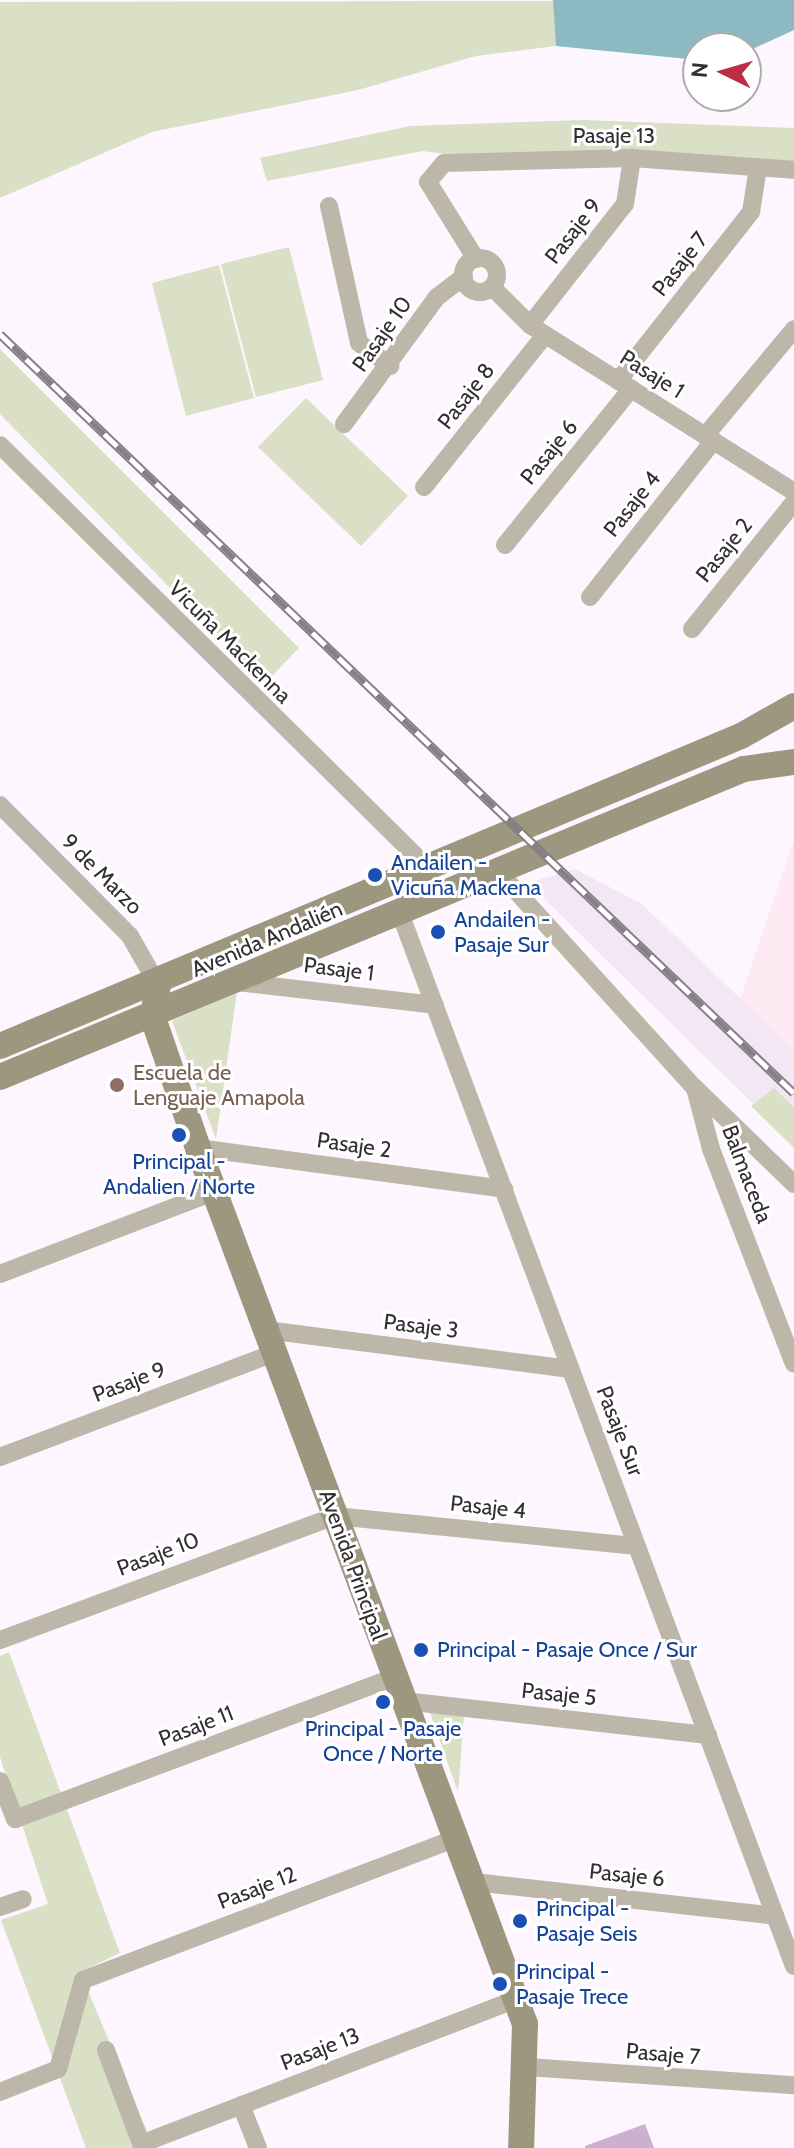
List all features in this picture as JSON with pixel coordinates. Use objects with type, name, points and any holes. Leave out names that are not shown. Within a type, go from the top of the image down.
[{"type":"main road","name":"Avenida Andalién","points":[[0,1046],[158,985],[741,736],[794,706]]},
{"type":"main road","name":"Avenida Andalién","points":[[0,1077],[153,1018],[497,870],[744,769],[794,762]]},
{"type":"main road","name":"Avenida Principal","points":[[158,985],[153,1018],[198,1148],[517,1999],[527,2067],[521,2148]]},
{"type":"street","name":"Pasaje 13","points":[[476,259],[439,206],[428,182],[434,169],[444,163],[632,158],[794,170]]},
{"type":"street","name":"Pasaje 9","points":[[538,330],[625,204],[632,158]]},
{"type":"street","name":"Pasaje 7","points":[[624,385],[751,212],[758,168]]},
{"type":"street","points":[[329,206],[359,343],[391,366]]},
{"type":"street","name":"Pasaje 1","points":[[476,259],[496,268],[492,287]]},
{"type":"street","points":[[464,277],[476,259]]},
{"type":"street","name":"Pasaje 1","points":[[464,277],[473,290],[492,287]]},
{"type":"street","name":"Pasaje 10","points":[[344,424],[391,366],[437,297],[464,277]]},
{"type":"street","name":"Pasaje 1","points":[[492,287],[538,330],[794,492]]},
{"type":"street","points":[[709,439],[794,329]]},
{"type":"street","name":"Pasaje 8","points":[[424,487],[538,330]]},
{"type":"street","name":"Pasaje 6","points":[[505,545],[624,385]]},
{"type":"street","name":"Pasaje 4","points":[[590,597],[709,439]]},
{"type":"street","name":"Vicuña Mackenna","points":[[0,445],[429,869]]},
{"type":"street","name":"Pasaje 2","points":[[692,629],[794,502]]},
{"type":"street","name":"9 de Marzo","points":[[0,805],[130,936],[158,985]]},
{"type":"street","points":[[497,870],[695,1088],[794,1184]]},
{"type":"street","name":"Pasaje Sur","points":[[400,913],[794,1966]]},
{"type":"street","name":"Pasaje 1","points":[[237,982],[435,1005]]},
{"type":"street","name":"Balmaceda","points":[[695,1088],[711,1149],[794,1364]]},
{"type":"street","name":"Pasaje 2","points":[[198,1148],[504,1189]]},
{"type":"street","points":[[0,1274],[214,1192]]},
{"type":"street","name":"Pasaje 9","points":[[0,1457],[270,1341]]},
{"type":"street","name":"Pasaje 3","points":[[270,1341],[571,1369]]},
{"type":"street","name":"Pasaje 10","points":[[0,1640],[335,1516]]},
{"type":"street","name":"Pasaje 4","points":[[335,1516],[637,1546]]},
{"type":"street","name":"Pasaje 5","points":[[400,1689],[708,1735]]},
{"type":"street","name":"Pasaje 11","points":[[0,1781],[15,1819],[400,1689]]},
{"type":"street","name":"Pasaje 12","points":[[0,2092],[58,2069],[77,1986],[457,1838]]},
{"type":"street","name":"Pasaje 6","points":[[474,1882],[775,1916]]},
{"type":"street","points":[[0,1907],[23,1899]]},
{"type":"street","name":"Pasaje 13","points":[[106,2050],[141,2144],[179,2139],[241,2105],[517,1999]]},
{"type":"street","name":"Pasaje 7","points":[[527,2067],[794,2085]]},
{"type":"street","points":[[241,2105],[258,2148]]},
{"type":"shaded area","points":[[794,840],[794,1050],[740,999]]},
{"type":"shaded area","points":[[575,869],[642,904],[794,1050],[794,1144],[528,883]]},
{"type":"green space","points":[[556,1],[556,46],[476,56],[358,90],[152,132],[0,198],[0,2]]},
{"type":"green space","points":[[583,120],[794,128],[794,164],[502,161],[422,151],[267,181],[260,158],[410,126]]},
{"type":"green space","points":[[289,247],[323,380],[256,397],[221,264]]},
{"type":"green space","points":[[219,265],[254,398],[186,416],[152,283]]},
{"type":"green space","points":[[0,349],[299,648],[264,684],[0,414]]},
{"type":"green space","points":[[306,398],[408,496],[361,546],[258,447]]},
{"type":"green space","points":[[237,992],[216,1139],[172,1021]]},
{"type":"green space","points":[[774,1088],[794,1107],[794,1148],[751,1106]]},
{"type":"green space","points":[[9,1652],[120,1953],[80,1972],[147,2131],[129,2138],[132,2148],[86,2148],[1,1920],[48,1904],[0,1757],[0,1656]]},
{"type":"green space","points":[[429,1710],[464,1715],[458,1792]]},
{"type":"water","points":[[553,0],[794,0],[794,30],[762,45],[762,32],[682,32],[682,58],[556,46]]},
{"type":"building","points":[[645,2124],[654,2148],[585,2148],[585,2146]]},
{"type":"railway","points":[[0,334],[794,1093]]},
{"type":"place","name":"Andailen - Vicuña Mackena","points":[[375,875]]},
{"type":"place","name":"Andailen - Pasaje Sur","points":[[438,932]]},
{"type":"place","name":"Escuela de Lenguaje Amapola","points":[[117,1085]]},
{"type":"place","name":"Principal - Andalien / Norte","points":[[179,1135]]},
{"type":"place","name":"Principal - Pasaje Once / Sur","points":[[421,1650]]},
{"type":"place","name":"Principal - Pasaje Once / Norte","points":[[383,1702]]},
{"type":"place","name":"Principal - Pasaje Seis","points":[[520,1921]]},
{"type":"place","name":"Principal - Pasaje Trece","points":[[500,1984]]}]
